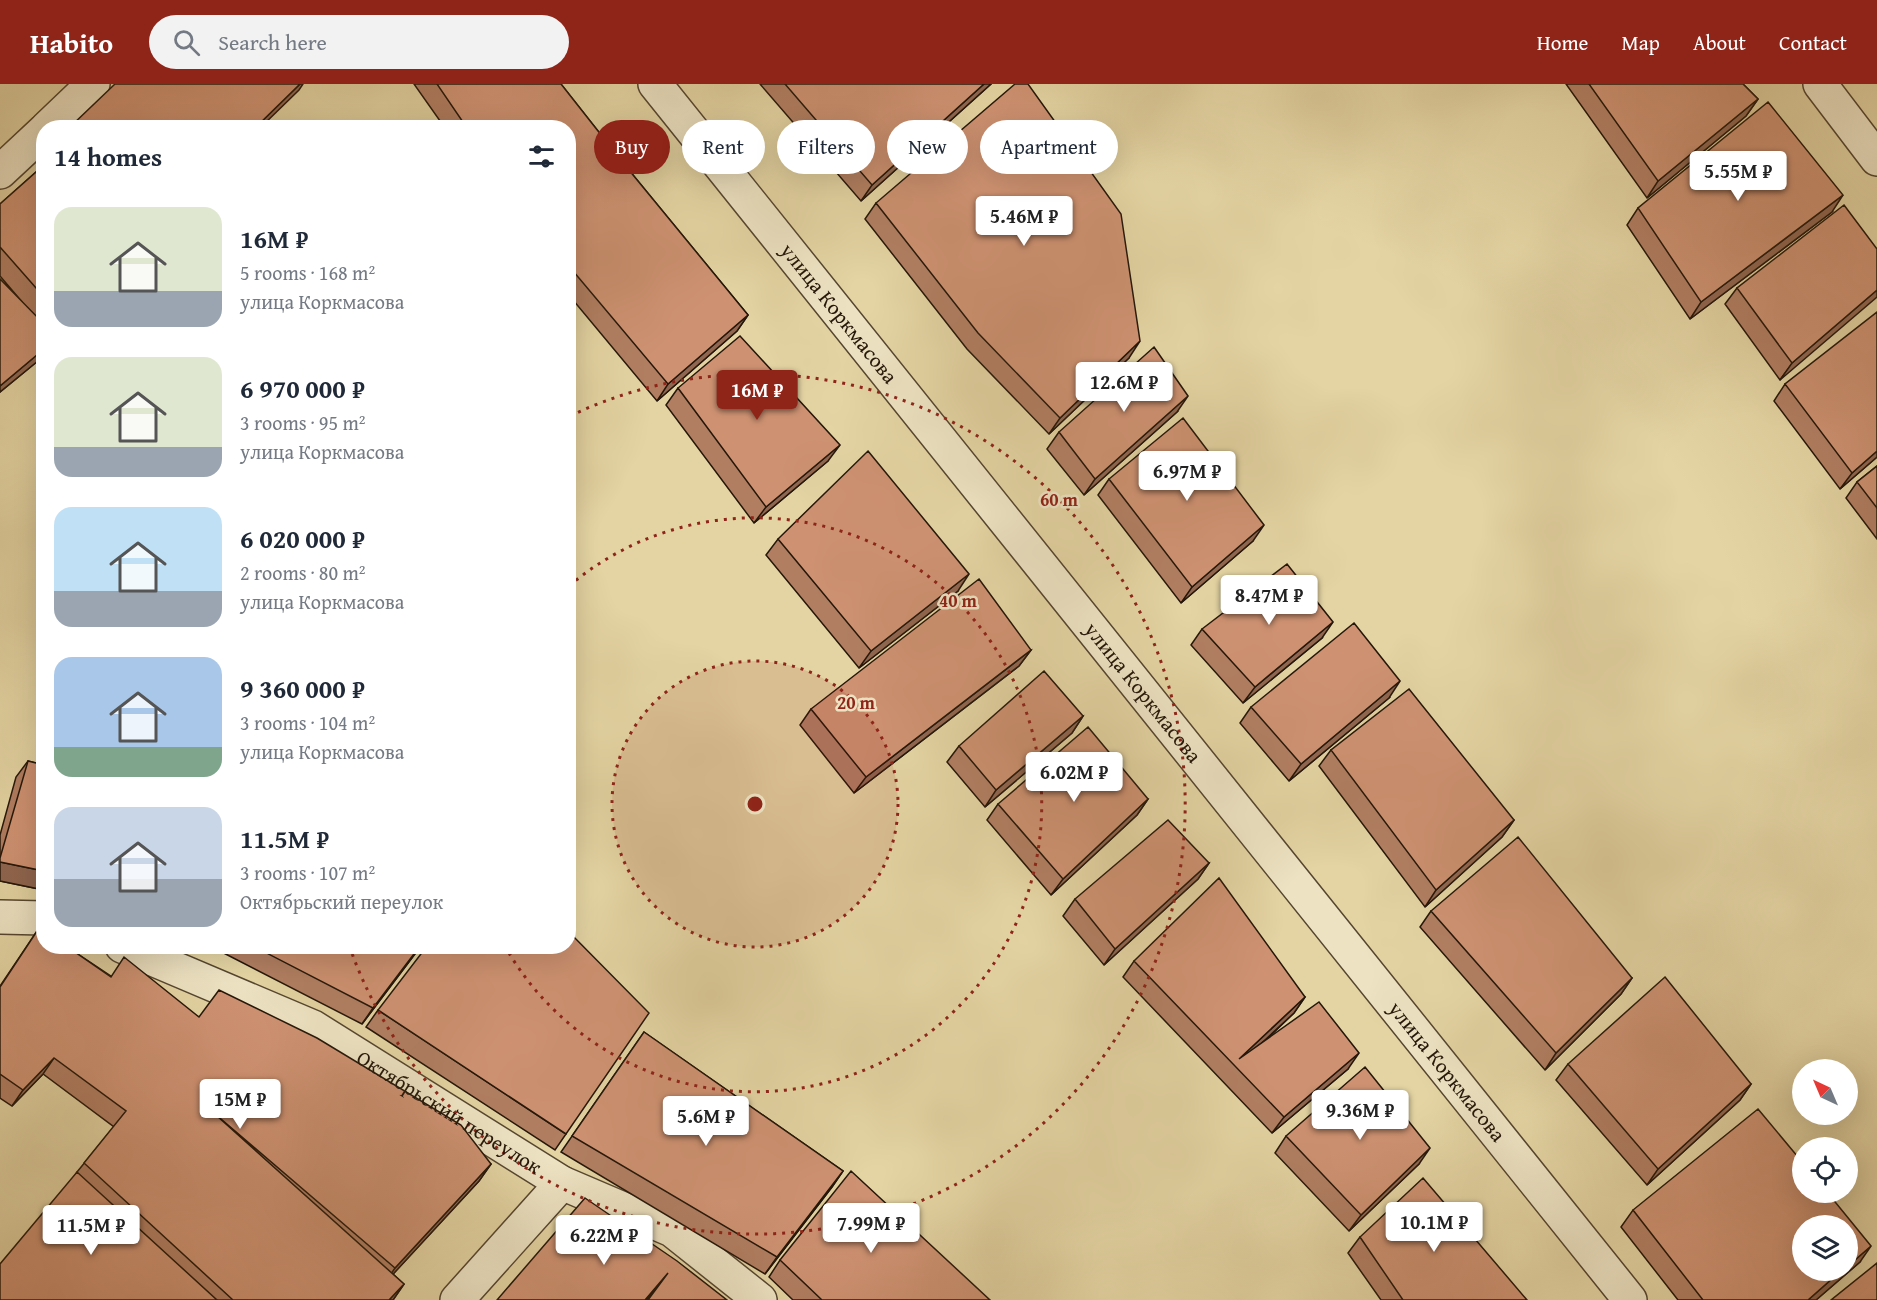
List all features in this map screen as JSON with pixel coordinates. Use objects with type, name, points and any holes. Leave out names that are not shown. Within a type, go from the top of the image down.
[{"type":"street","points":[[55,120],[93,84]]},
{"type":"street","name":"улица Коркмасова","points":[[655,84],[1630,1300]]},
{"type":"street","points":[[1820,84],[1877,159]]},
{"type":"street","points":[[0,172],[36,138]]},
{"type":"street","points":[[0,918],[36,918]]},
{"type":"street","name":"Октябрьский переулок","points":[[141,954],[313,1027],[562,1183],[672,1230],[760,1300]]},
{"type":"street","points":[[457,1300],[562,1183]]},
{"type":"building","points":[[115,84],[300,84],[263,120],[77,120]]},
{"type":"building","points":[[437,84],[561,84],[594,126],[594,174],[632,174],[748,315],[668,384],[576,275],[576,120],[462,120]]},
{"type":"building","points":[[785,84],[984,84],[944,120],[887,120],[887,171],[872,185],[863,174],[875,174],[875,120],[816,120]]},
{"type":"building","points":[[1015,84],[1028,84],[1054,120],[980,120],[980,174],[1092,174],[1121,214],[1140,341],[1060,418],[978,333],[876,203],[910,174],[968,174],[968,124]]},
{"type":"building","points":[[1589,84],[1743,84],[1758,99],[1658,181]]},
{"type":"building","points":[[1768,102],[1843,195],[1701,302],[1638,208]]},
{"type":"building","points":[[36,172],[36,288],[0,247],[0,204]]},
{"type":"building","points":[[1844,205],[1877,249],[1877,290],[1792,363],[1737,288]]},
{"type":"building","points":[[0,279],[36,316],[36,356],[0,386]]},
{"type":"building","points":[[1877,312],[1877,451],[1852,473],[1785,384]]},
{"type":"building","points":[[740,336],[840,445],[766,507],[678,388]]},
{"type":"building","points":[[1154,347],[1188,396],[1095,479],[1059,432]]},
{"type":"building","points":[[1183,418],[1264,525],[1192,587],[1109,479]]},
{"type":"building","points":[[868,451],[969,574],[871,651],[778,539]]},
{"type":"building","points":[[1877,466],[1877,508],[1857,482]]},
{"type":"building","points":[[1287,564],[1333,622],[1255,687],[1202,629]]},
{"type":"building","points":[[979,579],[1031,650],[866,777],[811,709]]},
{"type":"building","points":[[1354,623],[1400,681],[1301,764],[1251,707]]},
{"type":"building","points":[[1044,671],[1083,716],[996,790],[959,746]]},
{"type":"building","points":[[1409,689],[1514,820],[1436,890],[1331,750]]},
{"type":"building","points":[[1088,727],[1148,799],[1063,879],[998,804]]},
{"type":"building","points":[[28,761],[36,763],[36,869],[0,862]]},
{"type":"building","points":[[1168,820],[1209,863],[1115,949],[1075,899]]},
{"type":"building","points":[[1518,837],[1632,978],[1556,1053],[1431,911]]},
{"type":"building","points":[[1219,878],[1305,997],[1239,1059],[1319,1002],[1359,1053],[1284,1117],[1134,961]]},
{"type":"building","points":[[36,933],[36,954],[78,954],[111,977],[124,957],[199,1017],[219,990],[317,1038],[461,1125],[491,1164],[395,1268],[207,1107],[404,1284],[389,1300],[233,1300],[84,1163],[126,1111],[54,1058],[23,1090],[0,1074],[0,987]]},
{"type":"building","points":[[576,939],[649,1013],[566,1134],[378,1010],[421,954],[576,954]]},
{"type":"building","points":[[268,954],[414,954],[373,1008]]},
{"type":"building","points":[[1665,977],[1751,1084],[1658,1169],[1568,1064]]},
{"type":"building","points":[[644,1032],[843,1171],[777,1257],[572,1136]]},
{"type":"building","points":[[1365,1067],[1430,1148],[1361,1215],[1286,1136]]},
{"type":"building","points":[[1758,1109],[1792,1150],[1792,1203],[1836,1203],[1846,1215],[1792,1215],[1792,1281],[1830,1281],[1808,1300],[1703,1300],[1633,1210]]},
{"type":"building","points":[[851,1171],[990,1300],[822,1300],[780,1260]]},
{"type":"building","points":[[77,1172],[217,1300],[0,1300],[0,1264]]},
{"type":"building","points":[[1423,1178],[1527,1300],[1403,1300],[1360,1237]]},
{"type":"building","points":[[585,1198],[677,1261],[727,1300],[648,1300],[668,1273],[645,1300],[497,1300]]},
{"type":"building","points":[[1858,1230],[1871,1246],[1858,1257]]},
{"type":"building","points":[[1877,1263],[1877,1300],[1831,1300],[1855,1281],[1858,1281],[1858,1278]]}]
